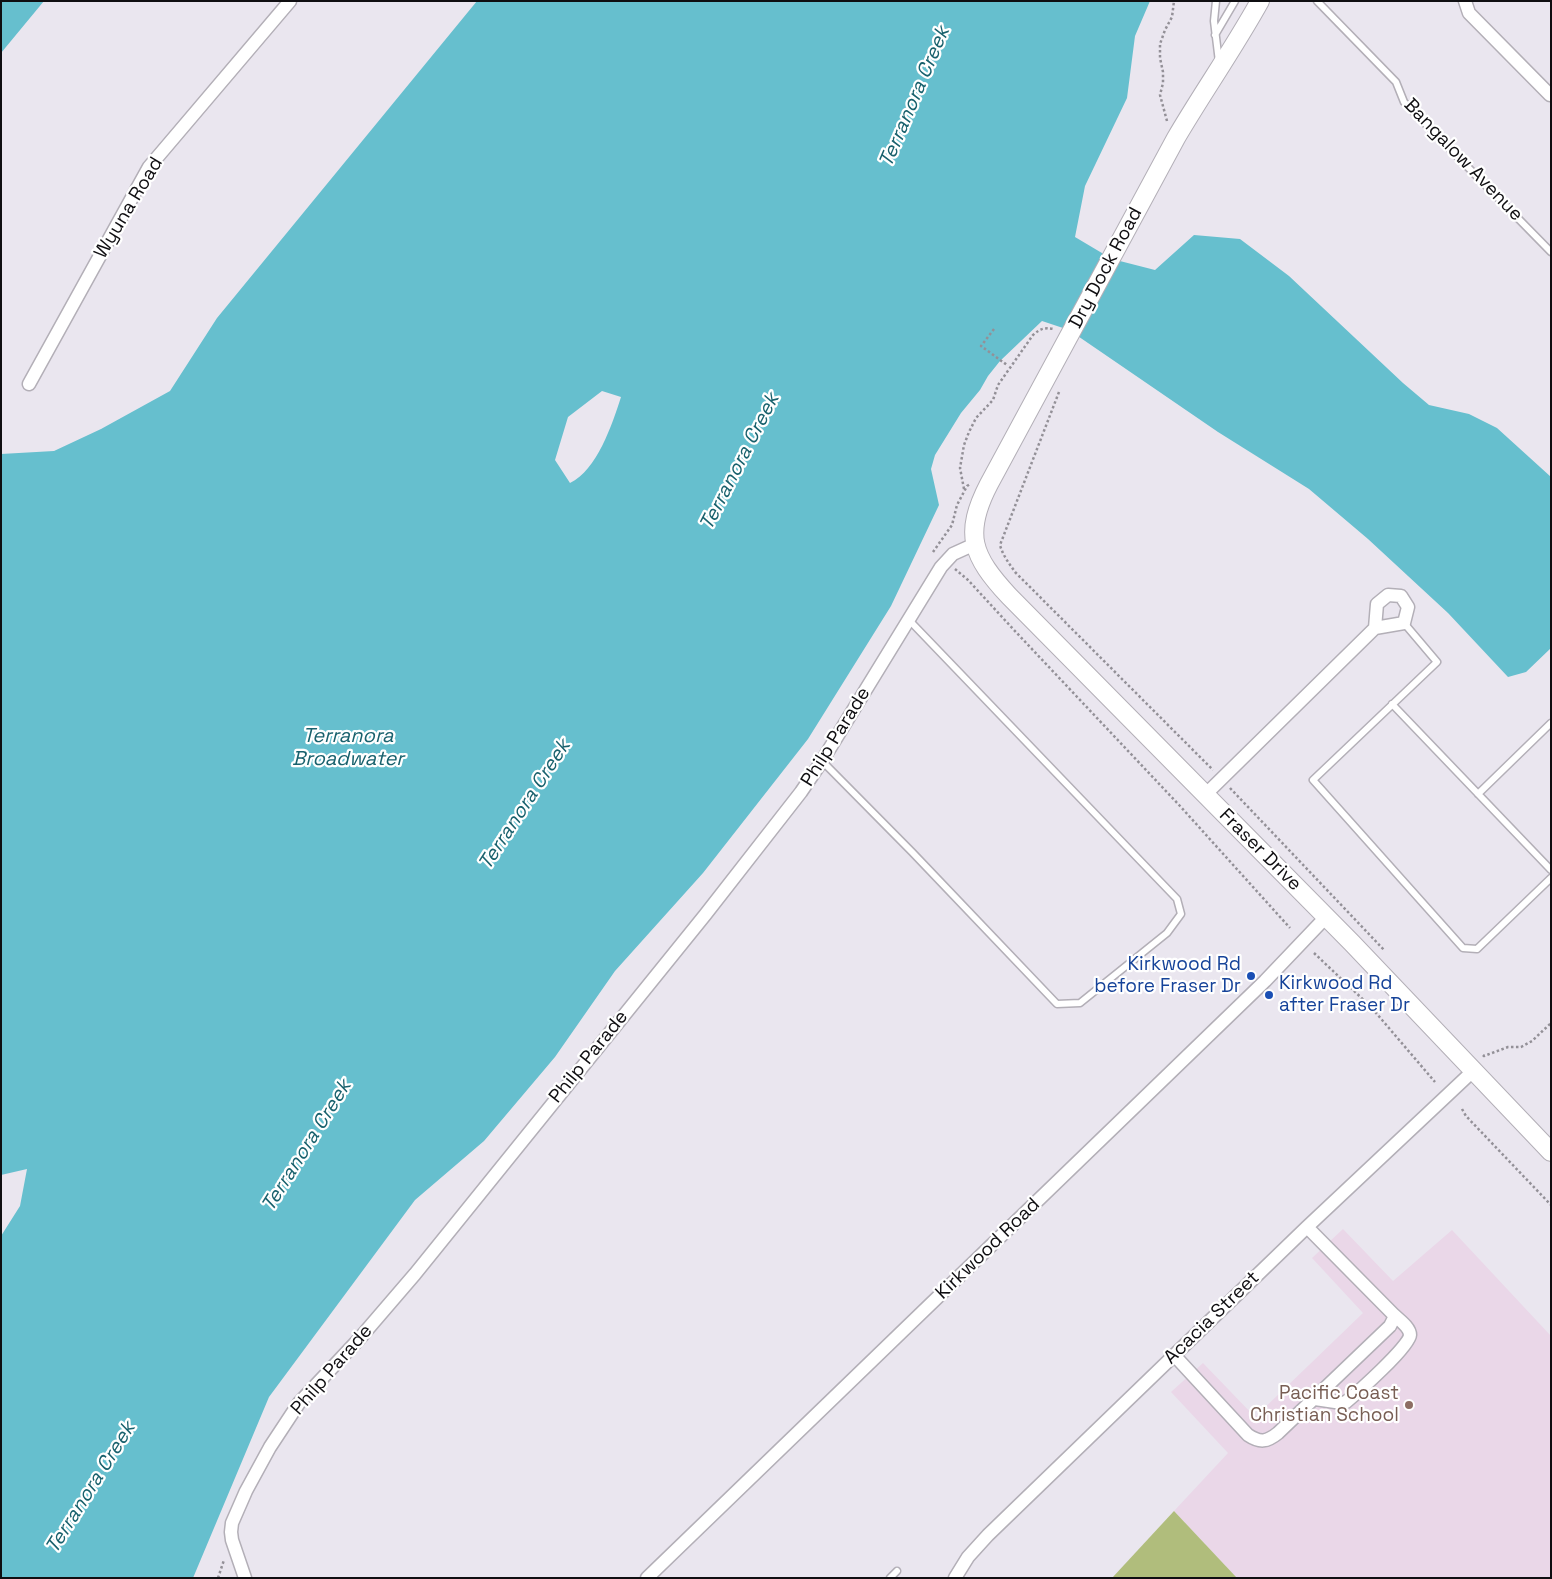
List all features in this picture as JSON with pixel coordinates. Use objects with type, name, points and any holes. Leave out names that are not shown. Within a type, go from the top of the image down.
[{"type":"street","name":"Wyuna Road","points":[[29,384],[149,167],[290,1]]},
{"type":"street","name":"Dry Dock Road","points":[[975,544],[974,521],[980,502],[1176,138],[1244,30],[1260,1]]},
{"type":"street","points":[[1465,1],[1469,12],[1550,94]]},
{"type":"street","name":"Philp Parade","points":[[245,1578],[232,1540],[232,1523],[246,1491],[270,1447],[299,1403],[360,1338],[415,1274],[705,915],[801,792],[822,762],[946,560],[953,554],[975,544]]},
{"type":"street","name":"Fraser Drive","points":[[975,544],[983,563],[1003,590],[1326,917],[1551,1152]]},
{"type":"street","points":[[1205,795],[1375,628],[1404,623],[1408,607],[1401,596],[1388,595],[1378,604],[1375,628]]},
{"type":"street","name":"Kirkwood Road","points":[[647,1578],[1265,981],[1326,917]]},
{"type":"street","name":"Acacia Street","points":[[957,1575],[968,1557],[988,1535],[1307,1227],[1473,1071]]},
{"type":"street","points":[[1307,1227],[1408,1328],[1410,1333],[1410,1338],[1403,1349],[1346,1402],[1342,1403],[1315,1398]]},
{"type":"street","points":[[1174,1355],[1244,1430],[1257,1440],[1264,1442],[1273,1438],[1390,1326],[1394,1318],[1393,1314]]},
{"type":"lane","points":[[1216,1],[1214,21],[1219,68]]},
{"type":"lane","points":[[1215,34],[1235,1]]},
{"type":"lane","name":"Bangalow Avenue","points":[[1317,1],[1396,82],[1404,102],[1551,252]]},
{"type":"lane","points":[[822,762],[912,852],[1057,1004],[1080,1003],[1167,933],[1181,914],[1177,899],[909,620]]},
{"type":"lane","points":[[1404,623],[1436,662],[1313,780],[1464,948],[1477,950],[1551,878]]},
{"type":"lane","points":[[1392,704],[1551,870]]},
{"type":"lane","points":[[1478,794],[1551,723]]},
{"type":"lane","points":[[890,1578],[897,1571]]},
{"type":"path","points":[[1168,127],[1160,95],[1164,83],[1160,44],[1172,18],[1174,1]]},
{"type":"path","points":[[965,490],[960,468],[968,432],[976,418],[993,400],[998,385],[1033,335],[1046,327],[1058,330]]},
{"type":"path","points":[[994,329],[981,346],[1007,365]]},
{"type":"path","points":[[1060,389],[1000,545],[1007,561],[1222,779],[1390,957]]},
{"type":"path","points":[[954,568],[968,580],[1180,806],[1290,928]]},
{"type":"path","points":[[1314,953],[1371,1007],[1436,1082]]},
{"type":"path","points":[[1477,1049],[1484,1056],[1508,1047],[1521,1047],[1532,1041],[1551,1023]]},
{"type":"path","points":[[1462,1109],[1466,1116],[1551,1204]]},
{"type":"shaded area","name":"Pacific Coast Christian School","points":[[1343,1229],[1393,1281],[1452,1230],[1551,1336],[1551,1578],[1237,1578],[1174,1511],[1228,1453],[1171,1392],[1203,1363],[1255,1417],[1363,1313],[1312,1258]]},
{"type":"green space","points":[[1174,1511],[1237,1578],[1112,1578]]},
{"type":"water","points":[[1,1],[44,1],[1,53]]},
{"type":"water","name":"Terranora Broadwater","points":[[477,1],[1150,1],[1135,36],[1127,98],[1085,186],[1075,237],[1112,259],[1155,270],[1194,235],[1240,239],[1289,276],[1429,405],[1469,414],[1497,428],[1551,477],[1551,648],[1526,672],[1508,677],[1448,613],[1368,539],[1309,489],[1218,432],[1069,330],[1042,321],[1000,361],[988,376],[980,390],[961,413],[935,455],[931,469],[939,505],[891,606],[808,739],[703,873],[615,971],[555,1057],[484,1141],[415,1200],[269,1397],[193,1578],[1,1578],[1,1236],[20,1206],[27,1169],[1,1175],[1,454],[54,451],[101,429],[170,391],[217,318]],"holes":[[[602,391],[621,397],[608,433],[596,457],[580,477],[570,483],[555,460],[568,417]]]},
{"type":"place","name":"Kirkwood Rd before Fraser Dr","points":[[1251,976]]},
{"type":"place","name":"Kirkwood Rd after Fraser Dr","points":[[1269,995]]},
{"type":"place","name":"Pacific Coast Christian School","points":[[1409,1405]]},
{"type":"water label","name":"Terranora Creek","points":[[915,97]]},
{"type":"water label","name":"Terranora Creek","points":[[740,462]]},
{"type":"water label","name":"Terranora Creek","points":[[525,805]]},
{"type":"water label","name":"Terranora Creek","points":[[307,1146]]},
{"type":"water label","name":"Terranora Creek","points":[[91,1488]]}]
